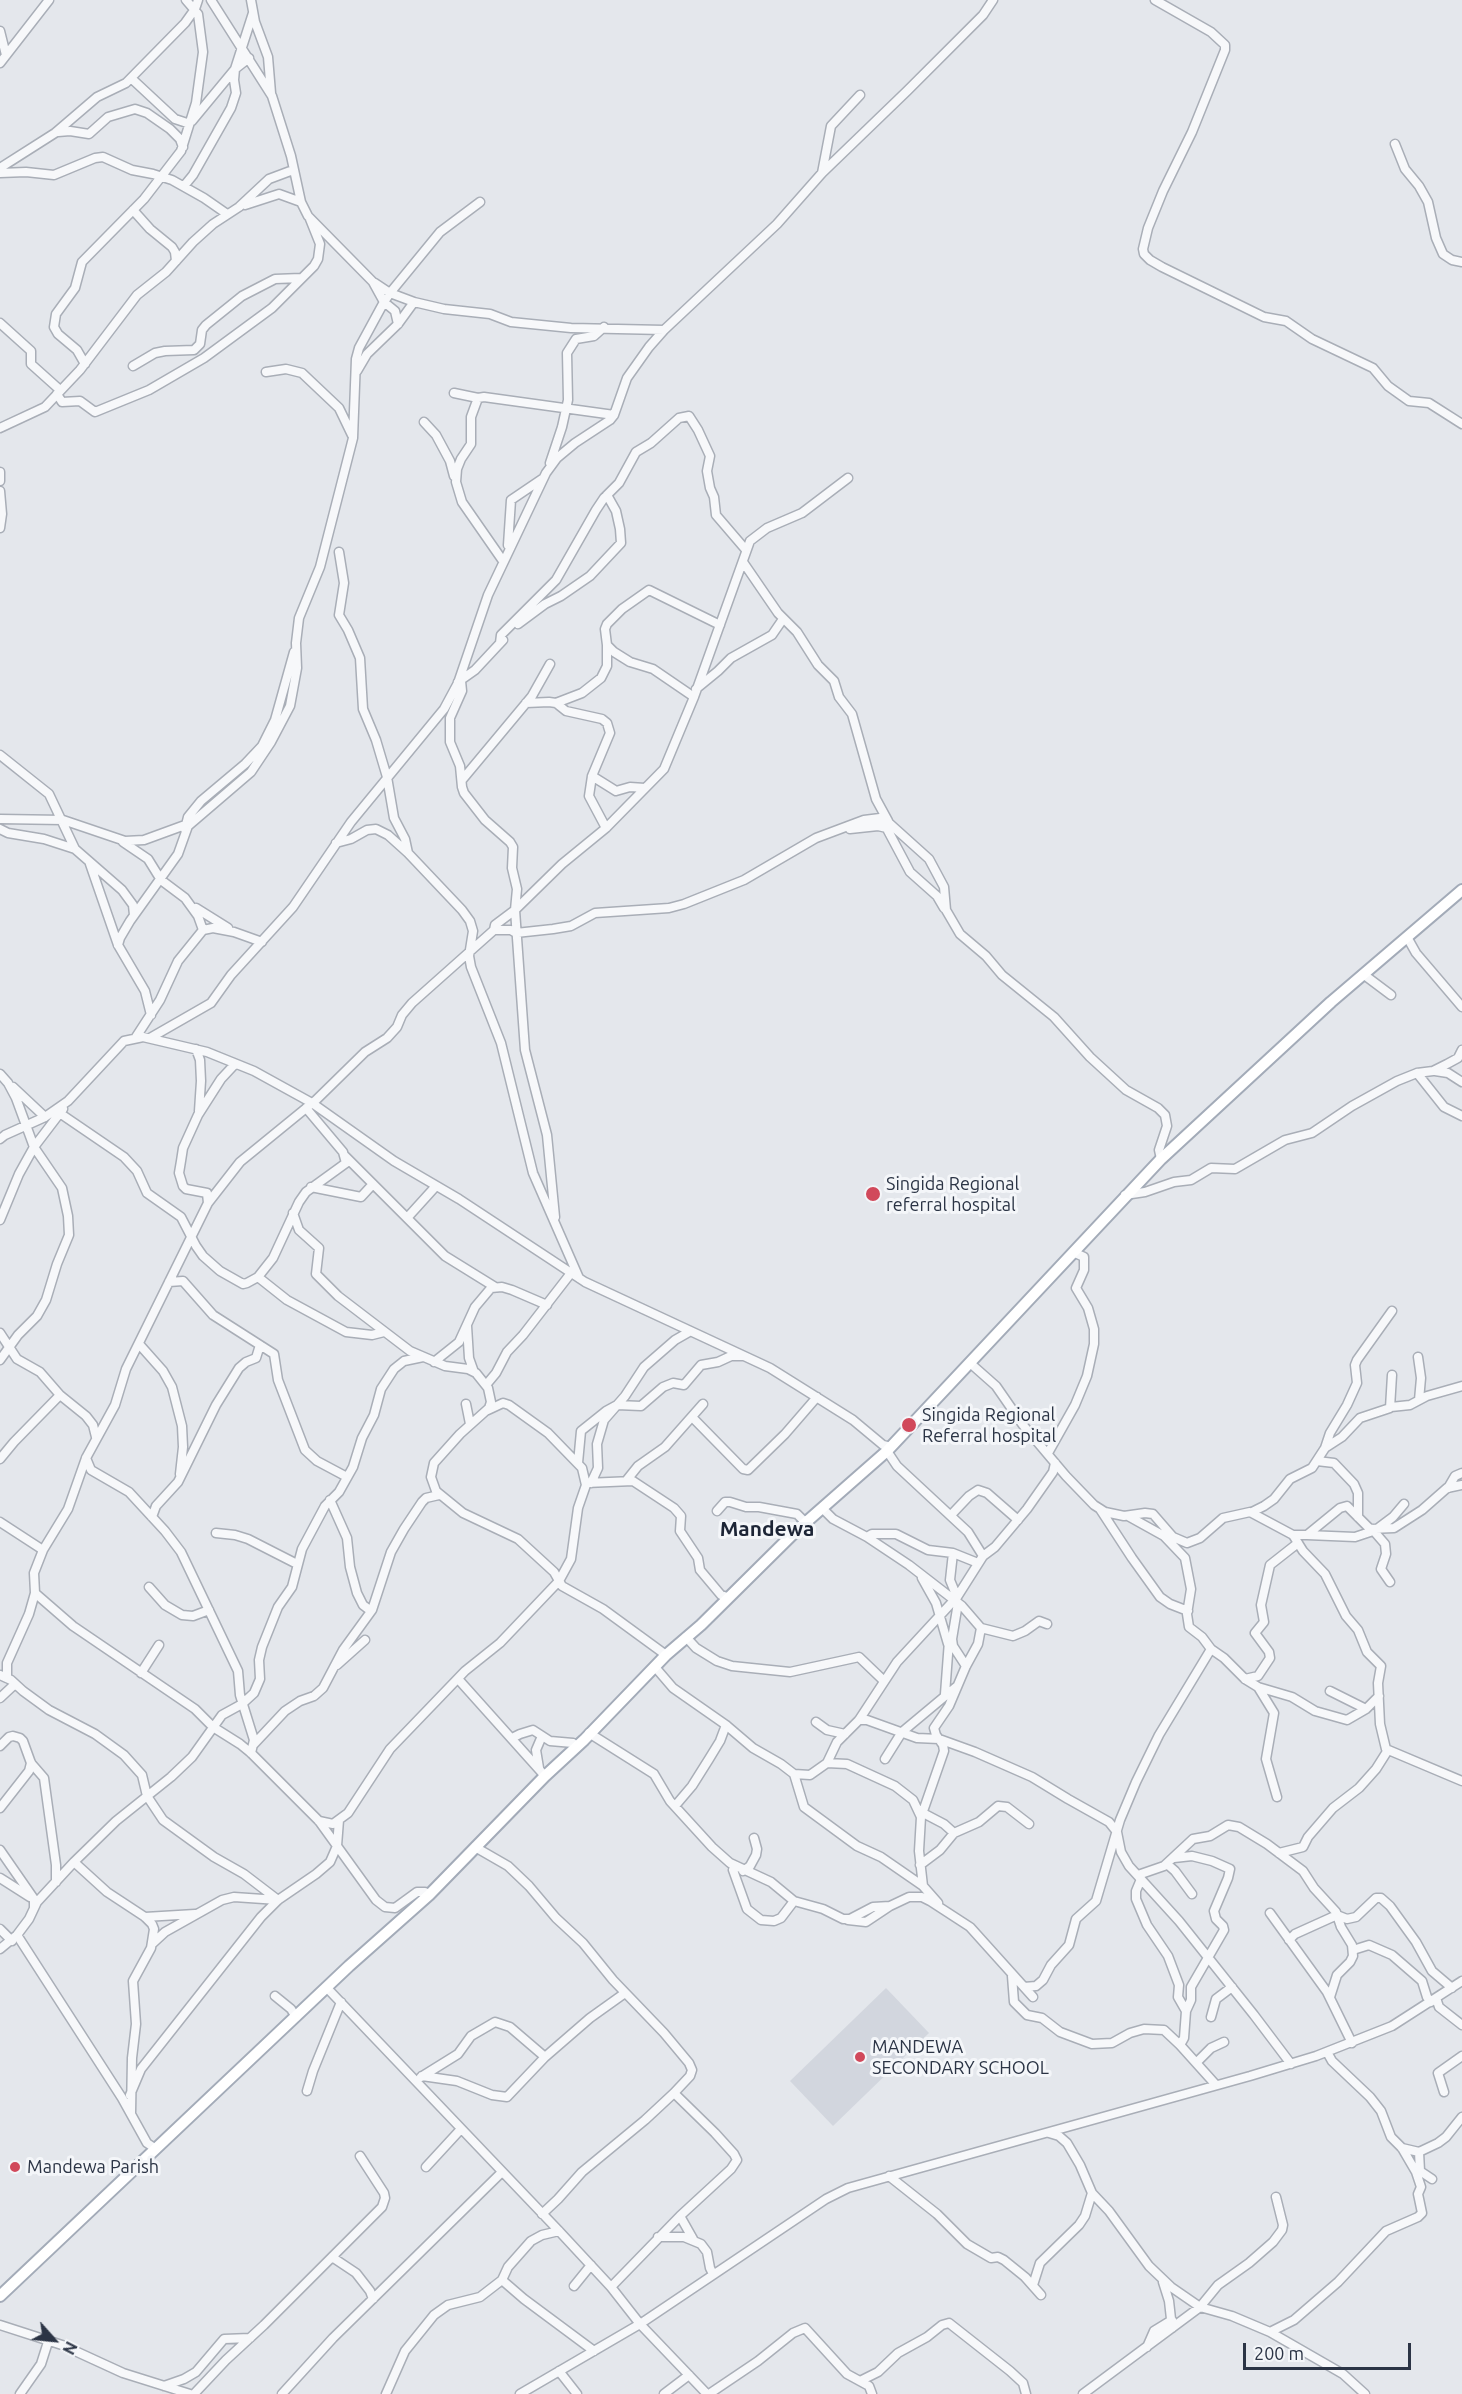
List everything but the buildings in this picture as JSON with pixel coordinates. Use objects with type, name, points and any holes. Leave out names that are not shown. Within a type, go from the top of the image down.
[{"type":"main road","points":[[0,2296],[156,2150],[230,2077],[429,1895],[542,1773],[584,1740],[666,1655],[808,1521],[889,1449],[1161,1159],[1268,1059],[1462,890]]},
{"type":"street","points":[[0,63],[49,0]]},
{"type":"street","points":[[186,0],[197,4]]},
{"type":"street","points":[[211,0],[272,96]]},
{"type":"street","points":[[0,323],[31,351],[31,364],[59,392],[62,402],[80,401],[95,412],[149,390],[204,358],[272,308],[314,266],[320,248],[318,239],[301,202],[272,96],[267,57],[251,0]]},
{"type":"street","points":[[508,552],[511,500],[544,476],[557,458],[610,420],[614,415],[627,378],[664,330],[777,225],[822,173],[907,91],[982,15],[993,0]]},
{"type":"street","points":[[1155,0],[1211,32],[1220,39],[1226,50],[1152,219],[1145,240],[1144,254],[1162,267],[1264,317],[1290,323],[1312,339],[1373,368],[1388,386],[1409,401],[1416,404],[1429,403],[1462,424]]},
{"type":"street","points":[[0,170],[55,133],[89,103],[131,78],[170,40],[197,4]]},
{"type":"street","points":[[85,364],[77,350],[58,334],[54,327],[56,314],[75,288],[82,262],[133,210],[177,159],[183,148],[192,121],[203,52],[197,4]]},
{"type":"street","points":[[184,186],[193,175],[231,108],[236,93],[235,69],[253,13]]},
{"type":"street","points":[[0,31],[6,55]]},
{"type":"street","points":[[131,78],[175,119],[184,123],[192,121],[235,69],[249,58]]},
{"type":"street","points":[[822,173],[831,126],[860,95]]},
{"type":"street","points":[[55,133],[70,131],[89,134],[108,117],[135,109],[147,112],[170,129],[180,139],[183,148]]},
{"type":"street","points":[[1395,144],[1405,169],[1428,202],[1436,238],[1443,254],[1452,260],[1462,262]]},
{"type":"street","points":[[0,170],[54,175],[99,157],[138,172],[161,176],[184,186],[227,214]]},
{"type":"street","points":[[239,207],[268,179],[293,170]]},
{"type":"street","points":[[0,428],[38,411],[59,392],[85,364],[134,299],[176,261],[203,232],[239,207],[279,194],[301,202]]},
{"type":"street","points":[[120,840],[144,840],[185,827],[251,772],[271,742],[290,706],[297,668],[296,643],[299,618],[320,567],[353,438],[354,377],[359,348],[390,293],[440,232],[480,202]]},
{"type":"street","points":[[133,210],[150,229],[172,247],[176,252],[176,261]]},
{"type":"street","points":[[308,216],[374,282],[390,293],[414,302],[444,309],[490,314],[511,322],[530,325],[664,330]]},
{"type":"street","points":[[133,366],[155,353],[169,350],[194,350],[200,344],[202,330],[206,325],[242,296],[275,279],[301,278]]},
{"type":"street","points":[[374,282],[384,302],[395,311],[398,324]]},
{"type":"street","points":[[354,377],[367,354],[398,324],[414,302]]},
{"type":"street","points":[[150,1038],[211,1003],[231,975],[293,907],[335,843],[444,709],[459,682],[488,595],[544,476],[557,443],[568,394],[567,353],[576,339],[594,336],[604,327]]},
{"type":"street","points":[[266,372],[286,369],[302,373],[339,408],[353,438]]},
{"type":"street","points":[[454,393],[614,415]]},
{"type":"street","points":[[456,482],[457,469],[471,444],[471,417],[478,398]]},
{"type":"street","points":[[500,643],[501,634],[556,580],[575,549],[583,530],[607,495],[619,483],[638,450],[651,443],[676,419],[689,416],[710,456],[707,471],[716,515],[746,550]]},
{"type":"street","points":[[424,422],[441,444],[450,461],[462,502],[503,561]]},
{"type":"street","points":[[0,472],[0,481]]},
{"type":"street","points":[[278,1900],[244,1874],[214,1857],[172,1828],[159,1815],[147,1796],[142,1775],[128,1759],[95,1734],[49,1710],[3,1677],[29,1614],[35,1593],[34,1573],[43,1550],[68,1509],[86,1458],[115,1405],[126,1369],[208,1203],[240,1162],[309,1105],[365,1052],[393,1033],[412,1003],[494,930],[495,925],[515,910],[562,864],[606,828],[658,777],[669,760],[695,693],[746,550],[755,536],[802,513],[848,478]]},
{"type":"street","points":[[0,491],[2,514],[0,528]]},
{"type":"street","points":[[459,682],[475,670],[534,611],[590,576],[621,543],[616,512],[607,495]]},
{"type":"street","points":[[339,552],[344,583],[339,615],[360,658],[363,709],[376,740],[387,777],[392,810],[408,853]]},
{"type":"street","points":[[742,562],[783,619],[797,633],[819,665],[832,679],[839,697],[852,714],[876,799],[910,872],[937,896],[960,934],[986,956],[1002,975],[1054,1017],[1090,1057],[1126,1090],[1158,1107],[1165,1115],[1167,1126],[1159,1149],[1161,1159]]},
{"type":"street","points":[[556,704],[582,693],[604,674],[607,666],[607,645],[604,631],[607,624],[622,609],[649,591],[720,625]]},
{"type":"street","points":[[695,693],[731,658],[772,635],[783,619]]},
{"type":"street","points":[[607,645],[625,659],[653,669],[695,693]]},
{"type":"street","points":[[607,666],[625,659]]},
{"type":"street","points":[[462,781],[526,703],[550,664]]},
{"type":"street","points":[[459,682],[462,691],[450,718],[450,742],[460,766],[464,793],[485,820],[512,844],[512,868],[517,889],[516,933],[525,1050],[548,1135],[555,1225]]},
{"type":"street","points":[[526,703],[556,704],[566,711],[602,719],[609,728],[610,733],[592,776],[591,802],[606,828]]},
{"type":"street","points":[[0,755],[49,794],[75,849],[122,890],[133,905],[134,915]]},
{"type":"street","points":[[592,776],[616,791],[630,787],[645,788]]},
{"type":"street","points":[[494,930],[511,930],[516,933],[571,926],[594,913],[669,908],[684,904],[744,880],[816,838],[864,820],[882,818],[887,825],[929,859],[944,887],[946,910]]},
{"type":"street","points":[[0,819],[63,820],[97,830],[120,840],[148,859],[161,880],[188,902],[234,932]]},
{"type":"street","points":[[118,945],[134,915],[178,854],[185,827]]},
{"type":"street","points":[[0,829],[8,833],[44,839],[75,849]]},
{"type":"street","points":[[335,843],[351,839],[367,830],[376,829],[388,835],[408,853],[470,921],[473,931],[470,952],[471,967],[501,1043],[533,1173],[575,1276]]},
{"type":"street","points":[[89,862],[118,945],[145,991],[151,1016]]},
{"type":"street","points":[[188,902],[198,916],[203,930]]},
{"type":"street","points":[[136,1037],[151,1016],[178,961],[203,930],[213,928],[234,932],[262,942]]},
{"type":"street","points":[[1407,937],[1416,953],[1462,1007]]},
{"type":"street","points":[[1363,975],[1391,995]]},
{"type":"street","points":[[0,1220],[19,1174],[34,1147],[61,1114],[68,1101],[124,1041],[136,1037],[150,1038],[196,1049],[254,1071],[575,1276],[689,1332],[770,1368],[853,1420],[889,1449],[897,1466],[975,1540],[981,1560]]},
{"type":"street","points":[[196,1049],[200,1060],[201,1081],[198,1115]]},
{"type":"street","points":[[1433,1071],[1455,1060],[1462,1050]]},
{"type":"street","points":[[208,1203],[207,1194],[183,1186],[179,1173],[183,1148],[198,1115],[221,1079],[235,1064]]},
{"type":"street","points":[[1125,1195],[1145,1192],[1174,1182],[1191,1180],[1211,1167],[1235,1169],[1285,1140],[1311,1133],[1352,1106],[1417,1073],[1433,1071],[1448,1073],[1462,1082]]},
{"type":"street","points":[[1417,1073],[1444,1107],[1462,1116]]},
{"type":"street","points":[[0,1074],[45,1117]]},
{"type":"street","points":[[1,1358],[37,1316],[46,1300],[69,1235],[68,1216],[62,1188],[34,1147],[8,1083]]},
{"type":"street","points":[[0,1139],[4,1135],[45,1117],[68,1101]]},
{"type":"street","points":[[309,1105],[345,1156],[445,1256],[495,1287],[512,1290],[547,1305]]},
{"type":"street","points":[[61,1114],[124,1157],[137,1171],[147,1193],[181,1217],[203,1256],[229,1277],[243,1284],[258,1276],[273,1258],[302,1197],[311,1187],[346,1163],[345,1156]]},
{"type":"street","points":[[311,1187],[361,1197],[373,1184]]},
{"type":"street","points":[[407,1218],[436,1186]]},
{"type":"street","points":[[293,1213],[299,1230],[319,1248],[316,1274],[338,1296],[402,1346],[434,1362],[456,1369],[465,1368],[474,1373],[486,1385],[491,1402],[488,1410]]},
{"type":"street","points":[[1048,1453],[1075,1405],[1087,1376],[1094,1344],[1094,1329],[1088,1308],[1076,1288],[1084,1270],[1084,1257],[1073,1252]]},
{"type":"street","points":[[258,1276],[287,1300],[346,1332],[363,1336],[384,1332]]},
{"type":"street","points":[[486,1385],[496,1373],[507,1352],[575,1276]]},
{"type":"street","points":[[168,1282],[183,1281],[213,1315],[274,1356],[278,1380],[306,1450],[311,1457],[347,1477]]},
{"type":"street","points":[[434,1362],[455,1347],[484,1294],[495,1287]]},
{"type":"street","points":[[1099,1509],[1110,1514],[1153,1514],[1173,1537],[1187,1543],[1200,1538],[1223,1518],[1252,1512],[1264,1506],[1290,1479],[1309,1471],[1317,1461],[1357,1383],[1355,1365],[1357,1360],[1392,1311]]},
{"type":"street","points":[[467,1325],[469,1358],[474,1373]]},
{"type":"street","points":[[319,1821],[329,1824],[339,1820],[360,1796],[390,1749],[459,1680],[465,1671],[507,1636],[559,1581],[571,1559],[578,1508],[598,1468],[596,1451],[600,1427],[644,1367],[675,1340],[689,1332]]},
{"type":"street","points":[[0,1333],[14,1356],[40,1372],[60,1395],[86,1416],[93,1425],[96,1437]]},
{"type":"street","points":[[139,1344],[163,1371],[175,1396],[182,1426],[183,1447],[178,1482]]},
{"type":"street","points":[[152,1517],[156,1506],[178,1482],[216,1405],[239,1368],[256,1358],[260,1345]]},
{"type":"street","points":[[1,1358],[14,1356]]},
{"type":"street","points":[[579,1463],[581,1431],[586,1425],[617,1405],[641,1406],[663,1387],[673,1383],[684,1385],[701,1365],[718,1362],[731,1356],[745,1356]]},
{"type":"street","points":[[0,1949],[15,1938],[29,1919],[34,1904],[56,1881],[116,1821],[192,1757],[222,1715],[242,1704],[259,1684],[259,1660],[262,1647],[278,1607],[292,1587],[297,1564],[318,1518],[330,1500],[339,1492],[355,1463],[374,1415],[381,1389],[394,1369],[404,1361],[423,1357]]},
{"type":"street","points":[[1418,1357],[1421,1378],[1419,1400]]},
{"type":"street","points":[[970,1363],[993,1382],[1023,1425],[1099,1509],[1160,1597],[1188,1611]]},
{"type":"street","points":[[1391,1407],[1392,1375]]},
{"type":"street","points":[[1325,1448],[1342,1437],[1363,1415],[1382,1412],[1391,1407],[1401,1407],[1462,1386]]},
{"type":"street","points":[[0,1460],[14,1442],[60,1395]]},
{"type":"street","points":[[692,1417],[743,1469],[748,1470],[786,1434],[817,1397]]},
{"type":"street","points":[[589,1483],[579,1463],[548,1433],[503,1403],[488,1410],[470,1424],[442,1452],[432,1481],[439,1495],[463,1513],[518,1539],[554,1572],[562,1586],[603,1609],[666,1655]]},
{"type":"street","points":[[466,1404],[470,1424]]},
{"type":"street","points":[[626,1481],[638,1466],[658,1453],[703,1404]]},
{"type":"street","points":[[86,1458],[91,1470],[126,1489],[180,1552],[238,1671],[242,1704],[253,1734],[254,1744],[251,1754]]},
{"type":"street","points":[[1317,1461],[1334,1463],[1354,1484],[1358,1492],[1358,1518]]},
{"type":"street","points":[[655,1667],[674,1688],[726,1725],[744,1742],[794,1774],[810,1775],[827,1763],[837,1742],[859,1720],[883,1680],[957,1600],[981,1560],[1018,1520],[1058,1466]]},
{"type":"street","points":[[1307,1535],[1355,1537],[1374,1530],[1394,1528],[1422,1510],[1448,1488],[1455,1476],[1462,1473]]},
{"type":"street","points":[[589,1483],[626,1481],[641,1485],[680,1514],[682,1519],[680,1531],[696,1555],[699,1567],[713,1587],[727,1597]]},
{"type":"street","points":[[1448,1488],[1462,1485]]},
{"type":"street","points":[[951,1515],[978,1490],[987,1493],[1018,1520]]},
{"type":"street","points":[[254,1744],[285,1711],[323,1688],[367,1611],[391,1552],[404,1529],[426,1498],[439,1495]]},
{"type":"street","points":[[330,1500],[347,1538],[350,1567],[367,1611]]},
{"type":"street","points":[[717,1511],[724,1502],[730,1502],[746,1508],[759,1507],[797,1514],[803,1520],[808,1521]]},
{"type":"street","points":[[1374,1530],[1404,1504]]},
{"type":"street","points":[[1245,1679],[1258,1676],[1270,1658],[1268,1649],[1255,1633],[1264,1622],[1261,1605],[1270,1565],[1296,1539],[1307,1535],[1345,1506],[1374,1530],[1385,1544],[1386,1554],[1381,1569],[1390,1582]]},
{"type":"street","points":[[823,1509],[833,1519],[867,1537],[957,1600],[981,1628],[1013,1636],[1039,1621],[1047,1624]]},
{"type":"street","points":[[1252,1512],[1296,1539],[1325,1574],[1346,1616],[1358,1630],[1367,1652],[1381,1666],[1380,1724],[1388,1750],[1376,1769],[1359,1788],[1333,1808],[1302,1847],[1279,1853]]},
{"type":"street","points":[[1128,1515],[1164,1536],[1185,1558],[1191,1589],[1188,1611],[1189,1627],[1245,1679],[1258,1687],[1285,1694],[1315,1711],[1347,1720],[1379,1696]]},
{"type":"street","points":[[0,1522],[43,1550]]},
{"type":"street","points":[[216,1533],[248,1539],[297,1564]]},
{"type":"street","points":[[867,1537],[872,1534],[891,1533],[928,1550],[981,1560]]},
{"type":"street","points":[[953,1553],[950,1580],[957,1600],[953,1646],[966,1666]]},
{"type":"street","points":[[921,1575],[932,1595],[948,1644],[945,1694]]},
{"type":"street","points":[[148,1587],[165,1605],[182,1615],[193,1616],[209,1610]]},
{"type":"street","points":[[35,1593],[73,1626],[195,1709],[213,1727],[240,1744],[319,1821],[376,1900],[385,1906],[395,1908],[417,1892],[425,1892],[429,1895]]},
{"type":"street","points":[[923,1886],[920,1865],[922,1815],[944,1751],[944,1745],[934,1728],[949,1706],[978,1644],[981,1628]]},
{"type":"street","points":[[948,1644],[953,1633]]},
{"type":"street","points":[[686,1637],[696,1648],[717,1661],[732,1666],[790,1672],[859,1656],[883,1680]]},
{"type":"street","points":[[333,1669],[365,1640]]},
{"type":"street","points":[[141,1673],[159,1645]]},
{"type":"street","points":[[1023,1987],[1040,1983],[1052,1965],[1070,1946],[1076,1918],[1094,1905],[1125,1805],[1159,1735],[1211,1649]]},
{"type":"street","points":[[459,1680],[542,1773]]},
{"type":"street","points":[[0,1698],[15,1684]]},
{"type":"street","points":[[885,1759],[902,1732],[956,1687]]},
{"type":"street","points":[[1258,1687],[1274,1713],[1266,1759],[1277,1797]]},
{"type":"street","points":[[1330,1691],[1366,1708]]},
{"type":"street","points":[[859,1720],[867,1720],[917,1738],[939,1739],[1032,1777],[1109,1822],[1117,1832],[1121,1852],[1232,1987],[1291,2064]]},
{"type":"street","points":[[816,1722],[827,1730],[844,1734]]},
{"type":"street","points":[[675,1806],[709,1760],[726,1725]]},
{"type":"street","points":[[512,1738],[533,1730],[550,1741],[573,1743],[576,1746]]},
{"type":"street","points":[[589,1733],[654,1774],[675,1806],[712,1847],[743,1871],[771,1882],[794,1901],[823,1909],[846,1919],[853,1918],[873,1907],[890,1906],[909,1897],[917,1897],[940,1906],[970,1927],[1033,1997]]},
{"type":"street","points":[[0,1746],[9,1737],[16,1736],[23,1741],[31,1763],[43,1776],[56,1865],[56,1881]]},
{"type":"street","points":[[542,1736],[536,1750],[542,1773]]},
{"type":"street","points":[[1388,1750],[1462,1781]]},
{"type":"street","points":[[0,1808],[29,1771],[31,1763]]},
{"type":"street","points":[[827,1763],[847,1764],[895,1786],[913,1800],[922,1815],[944,1824],[954,1833]]},
{"type":"street","points":[[794,1774],[804,1807],[857,1846],[881,1857],[929,1890],[940,1906]]},
{"type":"street","points":[[920,1865],[940,1850],[954,1833],[979,1822],[1001,1805],[1029,1824]]},
{"type":"street","points":[[130,2095],[141,2069],[261,1917],[278,1900],[325,1867],[338,1846],[339,1820]]},
{"type":"street","points":[[1140,1877],[1170,1861],[1193,1839],[1210,1836],[1231,1825],[1259,1839],[1303,1871],[1337,1915],[1353,1950],[1350,1962],[1334,1981],[1330,1997]]},
{"type":"street","points":[[743,1871],[750,1866],[756,1855],[754,1838]]},
{"type":"street","points":[[475,1847],[508,1866],[529,1886],[664,2033],[689,2063],[692,2070],[690,2076],[674,2093],[625,2138],[582,2172],[542,2214]]},
{"type":"street","points":[[0,1850],[34,1904]]},
{"type":"street","points":[[1170,1861],[1192,1856],[1230,1869],[1214,1911],[1216,1919],[1224,1930],[1193,1983],[1191,2000],[1186,2011],[1184,2038],[1180,2045]]},
{"type":"street","points":[[1170,1861],[1192,1894]]},
{"type":"street","points":[[74,1863],[107,1892],[152,1924],[154,1929],[152,1945]]},
{"type":"street","points":[[733,1870],[747,1908],[761,1920],[774,1921],[781,1918],[794,1901]]},
{"type":"street","points":[[1140,1877],[1136,1891],[1137,1902],[1148,1925],[1168,1956],[1179,1985],[1178,1997],[1186,2011]]},
{"type":"street","points":[[0,1879],[34,1904]]},
{"type":"street","points":[[130,2113],[136,2024],[133,1981],[152,1945],[165,1932],[228,1898],[278,1900]]},
{"type":"street","points":[[1289,1940],[1295,1934],[1337,1915],[1352,1918],[1361,1914],[1376,1898],[1384,1900],[1416,1942],[1432,1971],[1452,1988]]},
{"type":"street","points":[[1270,1913],[1330,1997],[1352,2043]]},
{"type":"street","points":[[145,1917],[197,1914]]},
{"type":"street","points":[[0,1929],[15,1938],[147,2142],[156,2150]]},
{"type":"street","points":[[1353,1950],[1369,1945],[1392,1955],[1422,1982],[1427,1997],[1434,2000],[1439,2007],[1462,2025]]},
{"type":"street","points":[[1012,1976],[1014,2002],[1027,2015],[1042,2018],[1060,2032],[1074,2039],[1102,2045],[1112,2043],[1130,2033],[1152,2028],[1164,2030],[1197,2062],[1216,2085]]},
{"type":"street","points":[[520,2394],[640,2324],[838,2193],[861,2183],[1291,2064],[1327,2052],[1392,2026],[1462,1981]]},
{"type":"street","points":[[1211,2017],[1216,1999],[1232,1987]]},
{"type":"street","points":[[327,1988],[419,2078],[461,2129],[591,2265],[640,2324],[708,2394],[758,2361],[793,2333],[806,2328],[847,2374],[869,2386],[872,2394]]},
{"type":"street","points":[[419,2078],[457,2081],[492,2095],[507,2097],[545,2057],[590,2018],[625,1993]]},
{"type":"street","points":[[275,1996],[291,2009],[296,2018]]},
{"type":"street","points":[[307,2091],[341,2002]]},
{"type":"street","points":[[419,2078],[458,2054],[471,2036],[495,2022],[510,2027],[545,2057]]},
{"type":"street","points":[[1197,2062],[1211,2048],[1224,2042]]},
{"type":"street","points":[[1270,2332],[1294,2320],[1338,2282],[1386,2231],[1422,2214],[1418,2194],[1420,2184],[1412,2163],[1402,2148],[1392,2140],[1376,2104],[1332,2061],[1327,2052]]},
{"type":"street","points":[[1444,2092],[1438,2073],[1462,2056]]},
{"type":"street","points":[[611,2287],[658,2237],[731,2169],[737,2160],[715,2133],[674,2093]]},
{"type":"street","points":[[1402,2148],[1419,2152],[1443,2139],[1462,2117]]},
{"type":"street","points":[[426,2167],[461,2129]]},
{"type":"street","points":[[1045,2133],[1059,2136],[1070,2147],[1092,2193],[1109,2211],[1140,2255],[1162,2278],[1200,2307],[1225,2314],[1270,2332],[1342,2374],[1365,2394]]},
{"type":"street","points":[[1419,2152],[1420,2170],[1432,2180]]},
{"type":"street","points":[[0,2325],[86,2355],[123,2373],[192,2394],[376,2214],[384,2203],[385,2198],[381,2187],[360,2156]]},
{"type":"street","points":[[282,2394],[333,2338],[502,2172]]},
{"type":"street","points":[[889,2176],[937,2214],[967,2244],[991,2258],[998,2257],[1004,2260],[1041,2295]]},
{"type":"street","points":[[1033,2285],[1040,2263],[1079,2225],[1085,2216],[1092,2193]]},
{"type":"street","points":[[1083,2394],[1109,2372],[1147,2347],[1172,2324],[1200,2307],[1218,2285],[1249,2263],[1278,2237],[1283,2225],[1276,2197]]},
{"type":"street","points":[[680,2216],[693,2239],[704,2247],[713,2274]]},
{"type":"street","points":[[386,2394],[405,2351],[431,2318],[448,2306],[477,2299],[502,2280],[508,2267],[531,2241],[542,2235],[559,2231]]},
{"type":"street","points":[[658,2237],[693,2239]]},
{"type":"street","points":[[332,2257],[350,2268],[365,2282],[373,2299]]},
{"type":"street","points":[[574,2286],[591,2265]]},
{"type":"street","points":[[1162,2278],[1169,2301],[1172,2324]]},
{"type":"street","points":[[502,2280],[594,2351]]},
{"type":"street","points":[[860,2381],[873,2376],[898,2353],[918,2343],[946,2323],[952,2325],[1003,2364],[1023,2383],[1026,2394]]},
{"type":"street","points":[[163,2386],[196,2372],[224,2339],[250,2338]]},
{"type":"street","points":[[20,2394],[41,2364],[48,2342]]},
{"type":"street","points":[[559,2371],[577,2394]]},
{"type":"street","points":[[664,2394],[689,2375]]},
{"type":"shaded area","name":"MANDEWA SECONDARY SCHOOL","points":[[886,1988],[929,2033],[833,2126],[790,2081]]},
{"type":"place","name":"Singida Regional referral hospital","points":[[873,1194]]},
{"type":"place","name":"Singida Regional Referral hospital","points":[[909,1425]]},
{"type":"place","name":"MANDEWA SECONDARY SCHOOL","points":[[860,2057]]},
{"type":"place","name":"Mandewa Parish","points":[[15,2167]]},
{"type":"district","name":"Mandewa","points":[[767,1529]]}]
